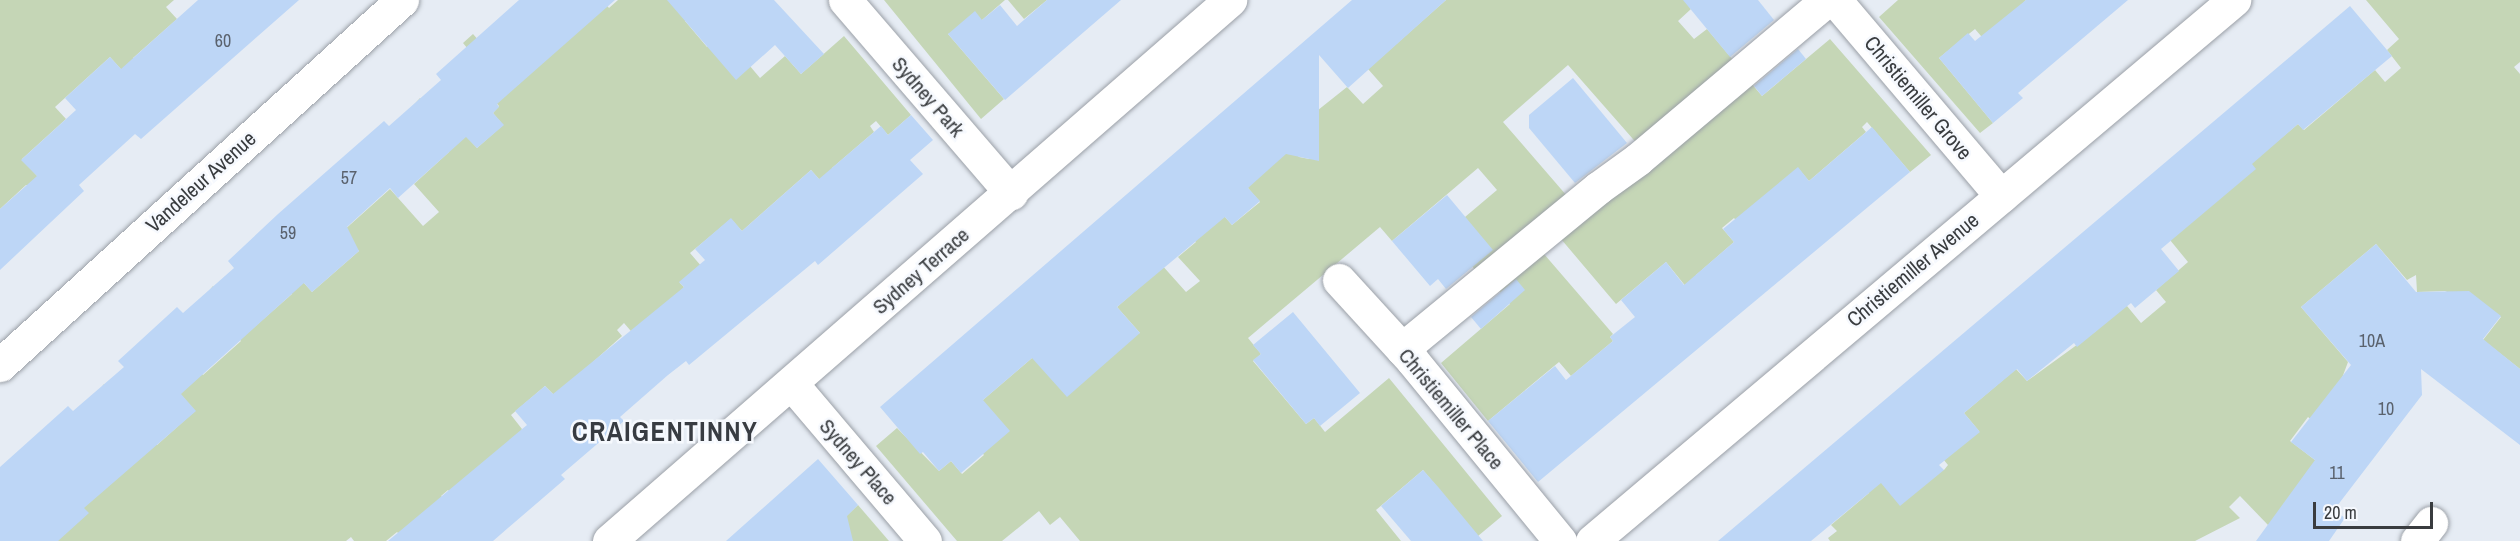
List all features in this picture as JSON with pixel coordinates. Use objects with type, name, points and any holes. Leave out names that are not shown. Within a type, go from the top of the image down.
[{"type":"street","name":"Vandeleur Avenue","points":[[0,364],[402,0]]},
{"type":"street","name":"Sydney Park","points":[[845,0],[1011,193]]},
{"type":"street","name":"Sydney Terrace","points":[[609,541],[1230,0]]},
{"type":"street","points":[[1402,349],[1578,204],[1638,159],[1827,0]]},
{"type":"street","name":"Christiemiller Grove","points":[[1835,0],[2001,196]]},
{"type":"street","name":"Christiemiller Avenue","points":[[1592,541],[2234,0]]},
{"type":"street","name":"Christiemiller Place","points":[[1339,280],[1402,349],[1560,541]]},
{"type":"street","name":"Sydney Place","points":[[791,383],[926,541]]},
{"type":"green space","points":[[0,0],[174,0],[166,7],[177,19],[133,58],[158,86],[146,97],[110,57],[55,107],[66,119],[22,159],[47,187],[26,185],[0,209]]},
{"type":"green space","points":[[602,0],[609,8],[618,0],[693,0],[685,21],[707,47],[723,34],[760,78],[785,56],[801,74],[844,36],[911,115],[888,135],[876,121],[870,126],[874,132],[832,168],[840,203],[811,170],[742,231],[731,219],[690,253],[744,316],[679,282],[684,287],[648,351],[624,323],[617,330],[622,336],[555,396],[545,386],[511,415],[522,429],[472,518],[448,490],[441,496],[447,502],[404,539],[397,532],[386,541],[354,541],[351,537],[346,541],[58,541],[45,464],[104,384],[157,445],[195,411],[137,344],[173,342],[203,375],[241,341],[203,298],[213,286],[252,329],[292,294],[272,247],[312,292],[359,251],[342,232],[390,189],[423,226],[439,212],[414,184],[449,152],[410,109],[420,98],[459,142],[466,136],[477,148],[503,125],[493,113],[499,106],[471,75],[482,66],[463,43],[473,34],[518,85]]},
{"type":"green space","points":[[884,0],[1005,0],[982,20],[948,34],[1004,99],[981,119]]},
{"type":"green space","points":[[1008,0],[1047,0],[1024,19]]},
{"type":"green space","points":[[1446,0],[1684,0],[1691,9],[1678,21],[1694,39],[1707,29],[1738,66],[1640,147],[1568,65],[1503,122],[1567,196],[1477,272],[1464,257],[1465,217],[1497,190],[1478,168],[1392,241],[1380,227],[1248,338],[1261,354],[1253,361],[1306,424],[1314,418],[1325,432],[1389,378],[1502,516],[1478,536],[1423,470],[1376,510],[1401,541],[1080,541],[1060,517],[1050,525],[1039,511],[1002,541],[957,541],[876,446],[897,428],[939,471],[951,461],[962,474],[984,455],[956,423],[1032,358],[1140,333],[1117,307],[1140,287],[1152,254],[1186,292],[1200,281],[1178,257],[1196,242],[1183,226],[1212,202],[1232,225],[1260,202],[1248,188],[1263,116],[1299,157],[1309,159],[1319,150],[1303,122],[1347,87],[1363,104],[1383,86],[1368,69]]},
{"type":"green space","points":[[1898,0],[2026,0],[1987,43],[1975,29],[1939,58],[1993,123],[1980,133],[1879,17]]},
{"type":"green space","points":[[2366,0],[2520,0],[2520,62],[2514,67],[2520,74],[2520,369],[2483,340],[2501,317],[2445,291],[2417,292],[2416,275],[2407,280],[2376,244],[2301,307],[2348,362],[2323,429],[2308,417],[2290,441],[2328,470],[2268,525],[2240,496],[2229,507],[2240,518],[2195,541],[1830,541],[1828,538],[1837,531],[1831,525],[1869,493],[1853,472],[1944,470],[1948,465],[1914,424],[1979,431],[1964,413],[2016,369],[2027,381],[2096,331],[2113,289],[2141,323],[2166,302],[2156,290],[2188,262],[2170,240],[2251,163],[2298,124],[2304,130],[2375,70],[2385,82],[2401,68],[2387,50],[2399,39]]},
{"type":"green space","points":[[1830,39],[1931,155],[1910,172],[1867,122],[1862,127],[1866,132],[1809,181],[1798,168],[1766,256],[1734,218],[1722,228],[1734,242],[1696,275],[1704,309],[1666,262],[1616,304],[1561,239],[1544,254],[1613,334],[1610,337],[1613,341],[1571,376],[1559,362],[1488,421],[1441,363],[1510,304],[1495,286],[1746,77],[1762,96]]},
{"type":"green space","points":[[858,505],[889,541],[853,541],[838,524]]},
{"type":"building","points":[[198,0],[299,0],[141,139],[135,134],[79,185],[84,191],[0,270],[0,209],[37,176],[21,160],[76,110],[65,98],[110,57],[121,69]]},
{"type":"building","points":[[519,0],[615,0],[497,104],[499,107],[493,113],[504,125],[477,148],[466,137],[398,198],[390,188],[347,227],[359,251],[312,292],[304,283],[181,394],[196,411],[84,508],[89,513],[58,541],[0,541],[0,467],[68,406],[73,411],[124,367],[118,361],[177,307],[183,313],[234,268],[228,261],[384,121],[389,126],[441,80],[436,74]]},
{"type":"building","points":[[667,0],[774,0],[824,54],[801,74],[775,45],[736,80]]},
{"type":"building","points":[[1047,0],[1121,0],[1005,100],[948,34],[975,11],[982,20],[1000,5],[1017,26]]},
{"type":"building","points":[[1352,0],[1446,0],[1348,88],[1319,55],[1319,161],[1286,154],[1248,188],[1260,201],[1232,225],[1225,217],[1117,307],[1140,333],[1067,397],[1032,358],[983,400],[1010,431],[961,473],[951,461],[939,471],[923,452],[920,454],[880,407]]},
{"type":"building","points":[[1683,0],[1758,0],[1774,20],[1730,57]]},
{"type":"building","points":[[2026,0],[2128,0],[2018,93],[2023,98],[1993,123],[1939,58],[1968,33],[1975,41]]},
{"type":"building","points":[[2350,6],[2392,56],[2303,130],[2298,124],[2252,164],[2256,169],[2161,249],[2179,271],[2135,308],[2131,303],[2077,347],[2074,343],[2027,381],[2017,369],[1964,413],[1980,432],[1939,465],[1944,470],[1900,506],[1881,483],[1811,541],[1718,541]]},
{"type":"building","points":[[1798,49],[1806,59],[1762,96],[1754,86]]},
{"type":"building","points":[[1573,78],[1627,143],[1575,183],[1529,128],[1529,115]]},
{"type":"building","points":[[911,115],[933,140],[910,160],[923,174],[818,265],[815,261],[689,365],[686,361],[668,375],[620,417],[624,421],[561,475],[565,479],[493,541],[388,541],[527,425],[515,411],[545,386],[553,394],[684,287],[679,282],[705,260],[695,249],[731,218],[742,231],[811,170],[819,179],[881,126],[888,135]]},
{"type":"building","points":[[1872,127],[1910,172],[1538,482],[1488,421],[1555,366],[1566,380],[1613,341],[1610,337],[1635,317],[1621,300],[1666,262],[1684,285],[1734,242],[1723,229],[1798,167],[1809,181]]},
{"type":"building","points":[[1447,195],[1493,250],[1446,289],[1438,279],[1430,286],[1392,241]]},
{"type":"building","points":[[2376,244],[2416,292],[2469,291],[2501,316],[2483,339],[2520,369],[2520,445],[2421,369],[2422,395],[2334,510],[2345,518],[2329,541],[2256,541],[2315,460],[2291,442],[2351,365],[2301,307]]},
{"type":"building","points":[[1516,279],[1525,290],[1481,329],[1471,317]]},
{"type":"building","points":[[1293,312],[1360,393],[1320,426],[1314,418],[1306,424],[1253,360],[1261,354],[1253,345]]},
{"type":"building","points":[[818,459],[858,505],[847,516],[853,541],[726,541]]},
{"type":"building","points":[[1423,470],[1483,541],[1411,541],[1381,506]]},
{"type":"district","name":"CRAIGENTINNY","points":[[665,432]]}]
